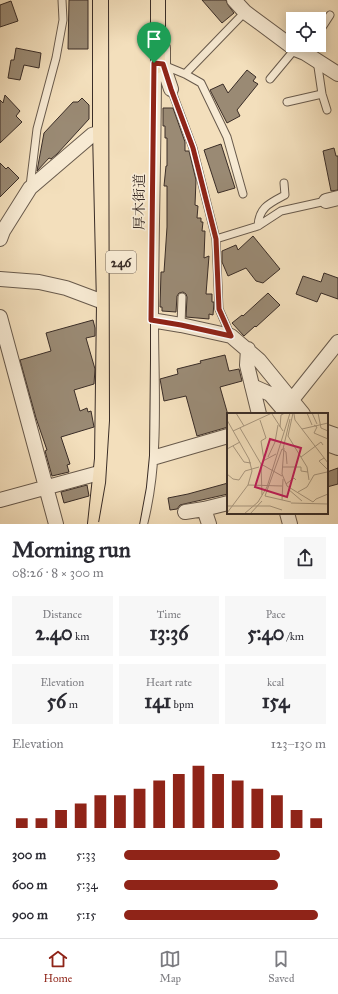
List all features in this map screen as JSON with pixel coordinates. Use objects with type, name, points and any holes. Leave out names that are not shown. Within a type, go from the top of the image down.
[{"type":"highway","points":[[99,524],[104,472],[108,304],[104,131],[104,0]]},
{"type":"highway","name":"厚木街道","points":[[110,524],[117,484],[121,421],[120,0]]},
{"type":"highway","name":"厚木街道","points":[[128,524],[135,486],[138,442],[139,0]]},
{"type":"highway","points":[[154,0],[159,64]]},
{"type":"street","points":[[140,524],[144,510],[150,458],[152,415],[151,320],[159,64],[164,0]]},
{"type":"street","points":[[234,0],[245,12],[286,38]]},
{"type":"street","points":[[307,52],[338,74]]},
{"type":"street","points":[[105,66],[159,64]]},
{"type":"street","points":[[159,64],[171,89]]},
{"type":"street","points":[[1,232],[30,188],[92,135],[104,131]]},
{"type":"street","points":[[0,279],[39,282],[66,288],[151,320],[231,336],[259,360],[289,407]]},
{"type":"street","points":[[0,318],[56,524]]},
{"type":"street","points":[[289,407],[338,342]]},
{"type":"street","points":[[248,350],[247,365],[259,413]]},
{"type":"street","points":[[252,386],[270,394],[301,413]]},
{"type":"street","points":[[328,432],[338,436]]},
{"type":"street","points":[[0,500],[227,436]]},
{"type":"street","points":[[328,444],[338,448]]},
{"type":"street","points":[[185,512],[204,509],[227,502]]},
{"type":"street","points":[[204,509],[209,524]]},
{"type":"street","points":[[287,514],[290,524]]},
{"type":"lane","points":[[30,188],[37,128],[56,58],[63,20],[62,0]]},
{"type":"lane","points":[[185,74],[245,12]]},
{"type":"lane","points":[[326,22],[330,16]]},
{"type":"lane","points":[[270,79],[307,52],[327,110]]},
{"type":"lane","points":[[159,64],[185,74],[201,83],[227,137],[243,194]]},
{"type":"lane","points":[[171,89],[193,148],[216,239],[219,309],[231,336]]},
{"type":"lane","points":[[287,102],[322,94]]},
{"type":"lane","points":[[258,226],[258,218],[266,206],[285,194],[284,183]]},
{"type":"lane","points":[[216,239],[258,226],[281,212],[332,200]]},
{"type":"lane","points":[[181,325],[182,297]]},
{"type":"building","points":[[69,0],[88,0],[88,49],[68,49]]},
{"type":"building","points":[[202,0],[226,0],[234,13],[222,23]]},
{"type":"building","points":[[11,1],[18,21],[0,27],[0,5]]},
{"type":"building","points":[[16,48],[41,53],[39,68],[24,65],[20,80],[8,78],[11,60],[14,60]]},
{"type":"building","points":[[247,70],[256,77],[253,81],[258,84],[237,110],[240,116],[227,123],[210,90],[223,84],[228,93]]},
{"type":"building","points":[[5,95],[20,111],[16,116],[22,122],[0,143],[0,100],[3,103]]},
{"type":"building","points":[[82,98],[89,105],[89,119],[57,154],[51,159],[49,158],[37,171],[44,133],[73,102],[78,102]]},
{"type":"building","points":[[163,108],[173,108],[185,142],[185,151],[189,151],[196,180],[195,205],[198,206],[197,218],[201,218],[201,222],[203,222],[202,231],[205,231],[204,258],[209,256],[206,294],[212,294],[212,302],[214,302],[213,315],[209,314],[209,319],[186,317],[187,297],[183,292],[179,293],[177,296],[176,312],[162,311],[162,307],[160,307],[161,272],[164,272],[167,227],[167,186],[164,186],[167,166],[167,138],[165,138],[165,126],[163,126]]},
{"type":"building","points":[[221,144],[235,188],[218,193],[204,150]]},
{"type":"building","points":[[334,148],[336,156],[338,156],[338,190],[331,191],[323,151]]},
{"type":"building","points":[[0,163],[6,169],[8,167],[19,178],[0,197]]},
{"type":"building","points":[[253,236],[280,269],[263,283],[256,281],[246,268],[228,276],[222,262],[222,251],[236,245],[238,250]]},
{"type":"building","points":[[324,273],[338,278],[338,299],[321,293],[317,302],[296,294],[303,276],[321,282]]},
{"type":"building","points":[[268,293],[280,305],[244,336],[232,323],[242,315],[243,316]]},
{"type":"building","points":[[93,320],[95,336],[86,338],[95,369],[94,384],[74,390],[80,411],[87,408],[88,412],[91,411],[94,427],[61,437],[70,464],[67,465],[69,472],[52,476],[45,451],[47,450],[36,418],[20,360],[51,351],[46,333]]},
{"type":"building","points":[[225,355],[229,371],[239,369],[242,381],[220,387],[227,413],[227,427],[197,436],[186,396],[164,401],[160,379],[178,374],[177,369],[201,363],[200,361]]},
{"type":"building","points":[[338,468],[338,484],[328,487],[328,472]]},
{"type":"building","points":[[227,483],[227,494],[180,505],[177,509],[170,510],[168,498]]},
{"type":"building","points":[[87,485],[89,496],[64,503],[61,492]]},
{"type":"route","points":[[154,63],[163,64],[193,148],[216,239],[219,309],[231,336],[151,320],[154,63]]}]
